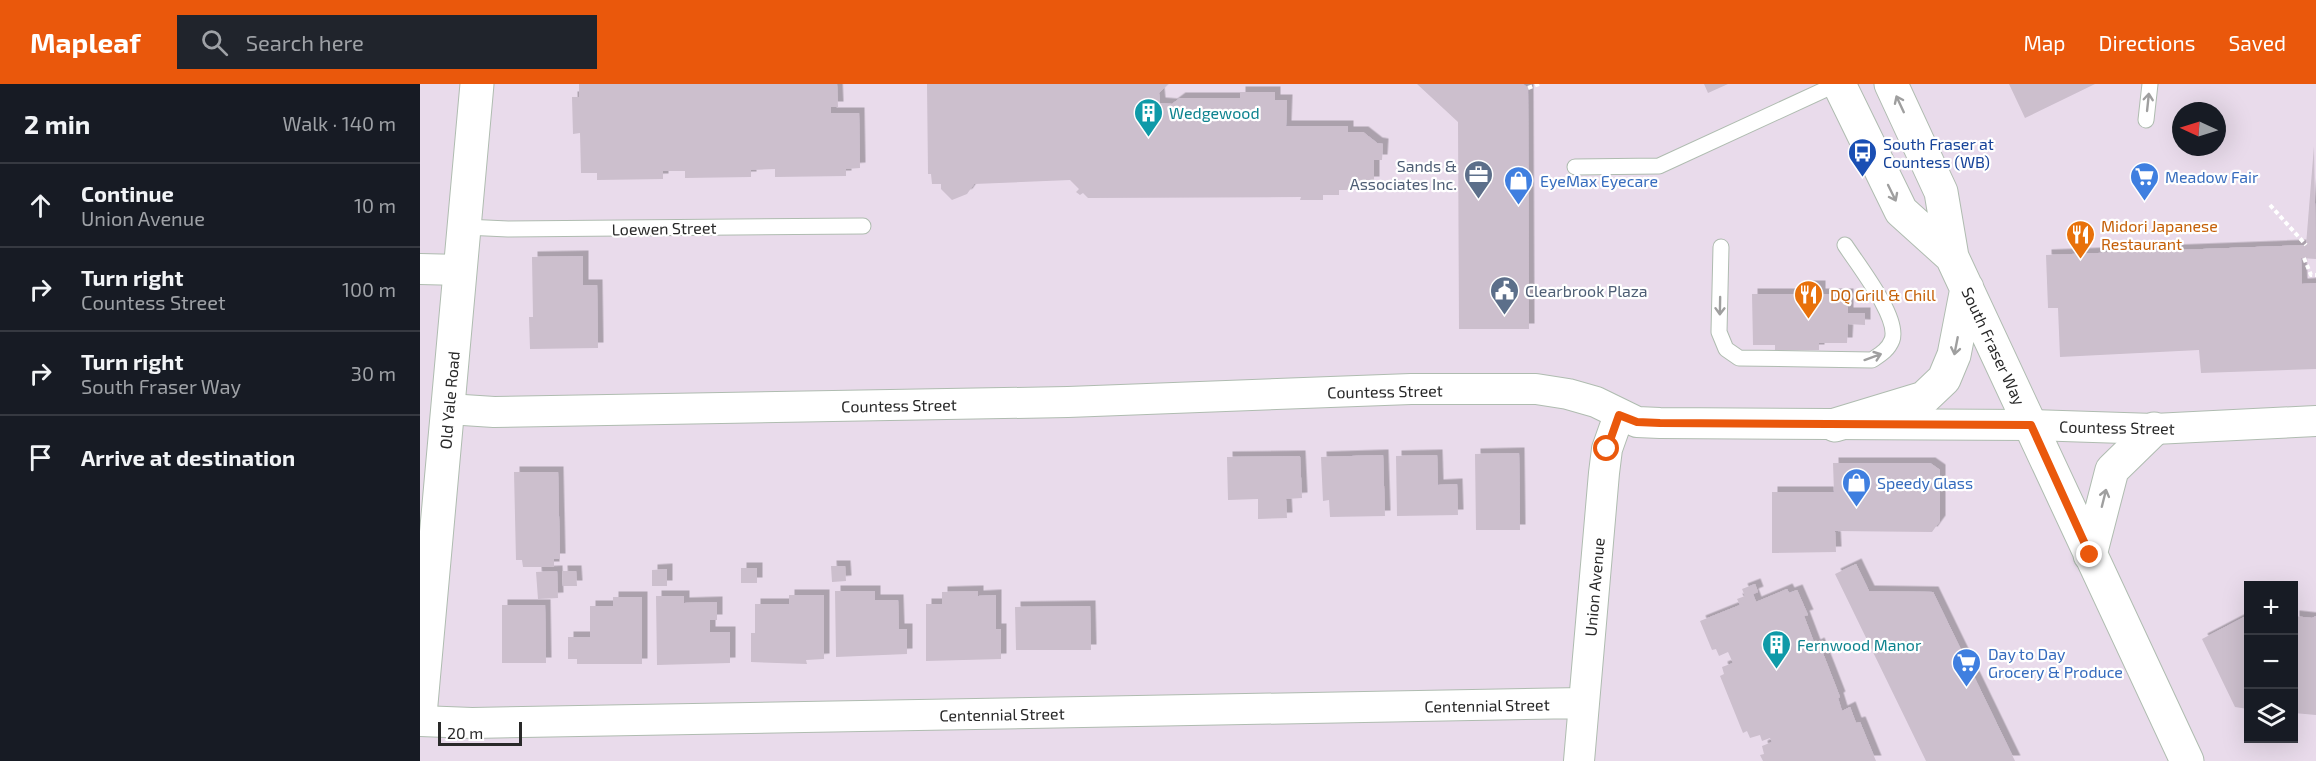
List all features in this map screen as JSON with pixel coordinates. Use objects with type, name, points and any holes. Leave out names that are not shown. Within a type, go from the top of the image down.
[{"type":"main road","name":"Old Yale Road","points":[[420,714],[477,84]]},
{"type":"main road","name":"South Fraser Way","points":[[1838,84],[1901,211],[1952,257]]},
{"type":"main road","name":"South Fraser Way","points":[[1891,84],[1941,192],[1952,257],[2187,761]]},
{"type":"main road","points":[[1835,425],[1924,398],[1944,380],[1954,355],[1966,288]]},
{"type":"main road","points":[[2090,555],[2112,470],[2154,429]]},
{"type":"street","points":[[420,269],[461,270]]},
{"type":"street","name":"Countess Street","points":[[448,409],[494,412],[1068,402],[1411,389],[1536,389],[1568,394],[1596,402],[1637,422],[1660,423],[2031,425],[2154,429],[2316,421]]},
{"type":"street","name":"Union Avenue","points":[[1579,761],[1604,473],[1607,449],[1619,415]]},
{"type":"street","name":"Centennial Street","points":[[420,721],[496,723],[1583,703]]},
{"type":"lane","points":[[1575,167],[1659,166],[1838,84]]},
{"type":"lane","points":[[2146,120],[2150,84]]},
{"type":"lane","name":"Loewen Street","points":[[465,227],[508,230],[862,226]]},
{"type":"lane","points":[[1721,247],[1719,332],[1726,349],[1739,358],[1872,360],[1885,352],[1893,339],[1892,320],[1845,245]]},
{"type":"path","points":[[1528,88],[1539,84]]},
{"type":"path","points":[[2270,205],[2306,245]]},
{"type":"path","points":[[2304,258],[2311,275],[2316,275]]},
{"type":"building","points":[[579,84],[837,84],[838,107],[831,107],[831,113],[859,113],[860,168],[846,169],[846,176],[775,177],[775,169],[751,170],[751,177],[685,178],[685,171],[663,171],[663,179],[597,180],[597,173],[581,173],[580,133],[573,134],[572,97],[579,97]]},
{"type":"building","name":"Wedgewood","points":[[927,84],[1168,84],[1159,93],[1160,103],[1172,104],[1180,98],[1240,98],[1240,92],[1275,92],[1275,100],[1287,100],[1286,126],[1348,126],[1348,132],[1363,132],[1377,143],[1383,144],[1382,160],[1374,160],[1374,182],[1368,182],[1368,187],[1349,185],[1349,190],[1339,190],[1339,195],[1323,195],[1323,200],[1300,200],[1301,197],[1088,198],[1083,193],[1080,195],[1076,192],[1079,189],[1070,180],[974,184],[967,194],[952,200],[941,189],[941,184],[932,184],[931,174],[928,174]]},
{"type":"building","points":[[1417,84],[1523,84],[1528,88],[1529,329],[1459,329],[1458,122]]},
{"type":"building","points":[[1704,84],[1728,84],[1708,93]]},
{"type":"building","points":[[2009,84],[2095,84],[2025,118]]},
{"type":"building","points":[[2314,146],[2316,259],[2301,258],[2302,284],[2316,283],[2316,369],[2201,373],[2199,350],[2060,357],[2058,308],[2048,308],[2046,255],[2306,245]]},
{"type":"building","points":[[583,256],[583,285],[597,285],[598,348],[530,349],[529,317],[533,317],[532,257]]},
{"type":"building","name":"DQ Grill & Chill","points":[[1803,286],[1820,286],[1820,294],[1848,294],[1848,313],[1865,313],[1865,325],[1848,324],[1847,343],[1819,343],[1819,350],[1775,350],[1775,345],[1753,345],[1752,294],[1803,294]]},
{"type":"building","points":[[1519,453],[1520,530],[1476,530],[1475,454]]},
{"type":"building","points":[[1383,455],[1385,516],[1330,517],[1329,500],[1323,501],[1321,457]]},
{"type":"building","points":[[1437,455],[1438,485],[1457,484],[1458,515],[1397,516],[1396,456]]},
{"type":"building","points":[[1300,456],[1302,498],[1286,499],[1287,518],[1258,519],[1258,499],[1228,500],[1227,457]]},
{"type":"building","name":"Speedy Glass","points":[[1833,463],[1930,463],[1940,470],[1940,521],[1932,532],[1835,531],[1836,552],[1772,553],[1772,492],[1834,492]]},
{"type":"building","points":[[514,472],[558,472],[560,559],[554,559],[554,567],[523,567],[522,560],[516,560]]},
{"type":"building","points":[[1856,564],[1869,591],[1933,592],[2015,761],[1926,761],[1835,574]]},
{"type":"building","points":[[831,566],[845,566],[846,581],[832,582]]},
{"type":"building","points":[[741,568],[757,568],[757,583],[741,583]]},
{"type":"building","points":[[667,569],[667,586],[652,586],[652,570]]},
{"type":"building","points":[[557,571],[558,598],[538,599],[536,572]]},
{"type":"building","points":[[562,571],[576,571],[577,586],[563,586]]},
{"type":"building","name":"Fernwood Manor","points":[[1755,584],[1758,592],[1753,594],[1756,602],[1787,589],[1789,593],[1797,590],[1808,615],[1804,616],[1815,645],[1819,643],[1840,697],[1838,698],[1842,711],[1850,707],[1856,723],[1860,722],[1876,761],[1763,761],[1760,755],[1764,754],[1762,746],[1772,742],[1770,738],[1762,741],[1760,735],[1750,738],[1747,731],[1743,733],[1720,676],[1724,674],[1722,667],[1733,663],[1728,652],[1719,656],[1716,649],[1712,650],[1700,621],[1740,605],[1737,599],[1745,596],[1742,589]]},
{"type":"building","points":[[835,591],[875,591],[875,600],[898,600],[899,629],[907,629],[907,654],[836,657]]},
{"type":"building","points":[[978,591],[978,596],[996,595],[996,629],[1001,629],[1001,659],[926,661],[926,604],[942,604],[942,592]]},
{"type":"building","points":[[789,595],[824,595],[824,659],[806,660],[807,664],[751,662],[751,633],[755,633],[755,604],[789,604]]},
{"type":"building","points":[[656,596],[684,596],[684,603],[717,602],[717,620],[710,620],[710,632],[730,632],[730,663],[657,665]]},
{"type":"building","points":[[613,597],[642,597],[642,664],[577,664],[577,659],[568,659],[568,637],[590,637],[590,606],[613,606]]},
{"type":"building","points":[[502,605],[545,605],[546,663],[502,663]]},
{"type":"building","points":[[1090,606],[1091,650],[1016,650],[1015,607]]},
{"type":"building","points":[[2298,616],[2312,618],[2316,616],[2316,715],[2298,713]]},
{"type":"building","points":[[2244,617],[2244,708],[2235,707],[2202,639]]},
{"type":"place","name":"Wedgewood","points":[[1148,138]]},
{"type":"place","name":"South Fraser at Countess (WB)","points":[[1862,178]]},
{"type":"place","name":"Sands & Associates Inc.","points":[[1478,200]]},
{"type":"place","name":"Meadow Fair","points":[[2144,202]]},
{"type":"place","name":"EyeMax Eyecare","points":[[1519,206]]},
{"type":"place","name":"Midori Japanese Restaurant","points":[[2080,260]]},
{"type":"place","name":"Clearbrook Plaza","points":[[1504,316]]},
{"type":"place","name":"DQ Grill & Chill","points":[[1809,320]]},
{"type":"place","name":"Speedy Glass","points":[[1856,508]]},
{"type":"place","name":"Fernwood Manor","points":[[1776,670]]},
{"type":"place","name":"Day to Day Grocery & Produce","points":[[1967,688]]},
{"type":"route","points":[[1607,449],[1619,415],[1637,422],[1660,423],[2031,425],[2090,555]]}]
